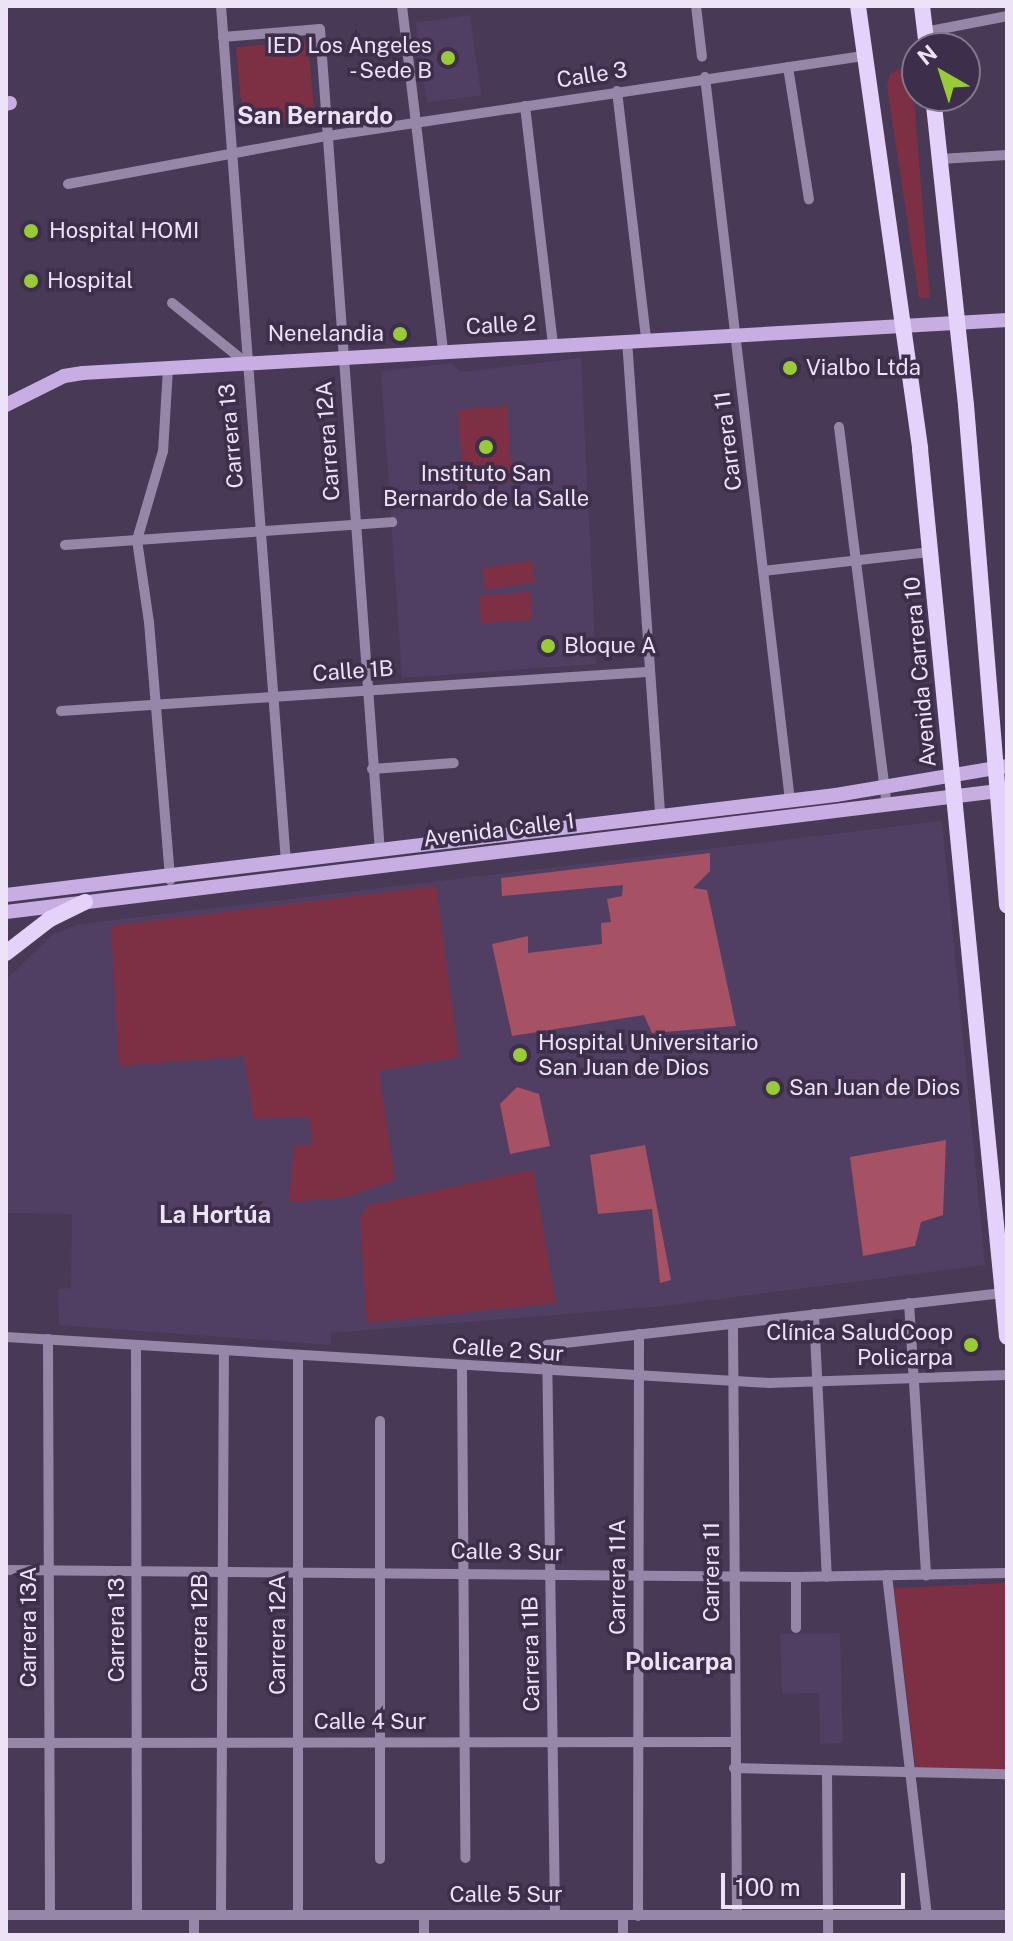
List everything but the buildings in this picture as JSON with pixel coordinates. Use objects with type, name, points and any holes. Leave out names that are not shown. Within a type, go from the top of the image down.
[{"type":"main road","name":"Avenida Carrera 10","points":[[858,6],[904,325],[931,552],[1007,1337]]},
{"type":"main road","points":[[922,6],[925,32]]},
{"type":"main road","points":[[935,112],[1001,767],[1007,905]]},
{"type":"main road","name":"Calle 2","points":[[6,405],[64,376],[443,350],[1007,320]]},
{"type":"main road","name":"Avenida Calle 1","points":[[287,870],[380,851],[790,801],[952,772],[1001,767]]},
{"type":"main road","name":"Avenida Calle 1","points":[[6,895],[170,884],[1002,790]]},
{"type":"main road","name":"Avenida Calle 1","points":[[6,912],[85,902],[170,884]]},
{"type":"main road","points":[[6,953],[42,924],[85,902]]},
{"type":"street","name":"Carrera 13","points":[[221,6],[245,362],[287,870]]},
{"type":"street","points":[[402,6],[443,350]]},
{"type":"street","points":[[696,6],[702,57]]},
{"type":"street","points":[[953,32],[1007,16]]},
{"type":"street","name":"Carrera 12A","points":[[223,37],[320,29],[380,851]]},
{"type":"street","name":"Calle 3","points":[[68,184],[328,136],[705,77],[863,56]]},
{"type":"street","points":[[788,67],[809,199]]},
{"type":"street","name":"Carrera 11","points":[[705,77],[790,801]]},
{"type":"street","points":[[617,91],[646,338]]},
{"type":"street","points":[[525,106],[553,344]]},
{"type":"street","points":[[940,159],[1007,155]]},
{"type":"street","points":[[172,303],[245,362]]},
{"type":"street","points":[[627,340],[647,672],[660,817]]},
{"type":"street","points":[[168,368],[163,451],[137,540],[149,622],[152,706],[170,884]]},
{"type":"street","points":[[839,427],[853,560],[887,805]]},
{"type":"street","points":[[65,545],[392,522]]},
{"type":"street","points":[[763,571],[931,552]]},
{"type":"street","name":"Calle 1B","points":[[61,711],[647,672]]},
{"type":"street","points":[[372,769],[454,763]]},
{"type":"street","points":[[639,1334],[1003,1293]]},
{"type":"street","points":[[909,1303],[926,1575]]},
{"type":"street","points":[[814,1314],[827,1577]]},
{"type":"street","name":"Carrera 11","points":[[733,1324],[732,1576],[737,1915]]},
{"type":"street","name":"Carrera 11B","points":[[555,1915],[547,1345],[639,1334]]},
{"type":"street","name":"Carrera 11A","points":[[638,1916],[639,1334]]},
{"type":"street","name":"Calle 2 Sur","points":[[6,1337],[547,1373],[732,1381],[914,1382],[1007,1375]]},
{"type":"street","name":"Carrera 13A","points":[[48,1339],[50,1915]]},
{"type":"street","name":"Carrera 13","points":[[136,1345],[137,1915]]},
{"type":"street","name":"Carrera 12B","points":[[221,1915],[220,1569],[224,1350]]},
{"type":"street","name":"Carrera 12A","points":[[298,1355],[298,1915]]},
{"type":"street","points":[[462,1367],[465,1858]]},
{"type":"street","points":[[380,1421],[380,1859]]},
{"type":"street","name":"Calle 3 Sur","points":[[6,1570],[298,1568],[796,1577],[1007,1573]]},
{"type":"street","points":[[887,1575],[927,1915]]},
{"type":"street","points":[[796,1577],[796,1628]]},
{"type":"street","name":"Calle 4 Sur","points":[[6,1743],[734,1742]]},
{"type":"street","points":[[734,1768],[827,1774],[1007,1774]]},
{"type":"street","points":[[827,1774],[828,1935]]},
{"type":"street","name":"Calle 5 Sur","points":[[6,1915],[1007,1915]]},
{"type":"street","points":[[194,1915],[194,1935]]},
{"type":"street","points":[[424,1915],[424,1935]]},
{"type":"street","points":[[623,1915],[623,1935]]},
{"type":"shaded area","name":"IED Los Angeles - Sede B","points":[[470,15],[481,95],[427,103],[416,23]]},
{"type":"shaded area","points":[[308,41],[315,120],[243,126],[236,47]]},
{"type":"shaded area","points":[[901,70],[901,112],[915,112],[930,298],[919,298],[887,86],[890,74]]},
{"type":"shaded area","name":"Instituto San Bernardo de la Salle","points":[[581,358],[596,664],[402,678],[381,371],[452,363],[460,372]]},
{"type":"shaded area","points":[[507,406],[512,482],[463,485],[458,409]]},
{"type":"shaded area","points":[[532,561],[535,583],[486,590],[482,568]]},
{"type":"shaded area","points":[[530,592],[532,620],[481,623],[479,596]]},
{"type":"shaded area","name":"Hospital Universitario San Juan de Dios","points":[[942,821],[985,1265],[665,1306],[331,1333],[331,1345],[59,1325],[58,1289],[71,1288],[72,1214],[6,1213],[6,980],[53,934],[80,924]]},
{"type":"shaded area","points":[[710,853],[710,871],[693,888],[707,890],[736,1026],[652,1033],[644,1015],[512,1036],[492,944],[528,936],[528,953],[602,944],[601,923],[611,922],[607,899],[622,896],[623,885],[502,896],[501,878]]},
{"type":"shaded area","points":[[436,886],[459,1057],[379,1071],[395,1180],[344,1198],[289,1202],[294,1146],[313,1144],[309,1117],[254,1119],[244,1056],[119,1066],[111,926]]},
{"type":"shaded area","points":[[517,1087],[539,1094],[550,1146],[510,1154],[500,1104]]},
{"type":"shaded area","points":[[946,1140],[943,1215],[921,1222],[915,1246],[863,1256],[850,1157]]},
{"type":"shaded area","points":[[645,1145],[671,1280],[660,1283],[652,1209],[598,1214],[590,1155]]},
{"type":"shaded area","points":[[533,1170],[556,1303],[367,1323],[360,1217],[369,1205]]},
{"type":"shaded area","points":[[1007,1583],[1007,1769],[916,1770],[894,1588]]},
{"type":"shaded area","points":[[840,1633],[843,1743],[820,1744],[819,1693],[782,1694],[780,1634]]},
{"type":"place","name":"IED Los Angeles - Sede B","points":[[448,58]]},
{"type":"place","name":"Hospital HOMI","points":[[31,231]]},
{"type":"place","name":"Hospital","points":[[31,281]]},
{"type":"place","name":"Nenelandia","points":[[400,334]]},
{"type":"place","name":"Vialbo Ltda","points":[[790,368]]},
{"type":"place","name":"Instituto San Bernardo de la Salle","points":[[486,447]]},
{"type":"place","name":"Bloque A","points":[[548,646]]},
{"type":"place","name":"Hospital Universitario San Juan de Dios","points":[[520,1055]]},
{"type":"place","name":"San Juan de Dios","points":[[773,1088]]},
{"type":"place","name":"Clínica SaludCoop Policarpa","points":[[971,1345]]},
{"type":"district","name":"San Bernardo","points":[[315,116]]},
{"type":"district","name":"La Hortúa","points":[[215,1215]]},
{"type":"district","name":"Policarpa","points":[[679,1662]]}]
